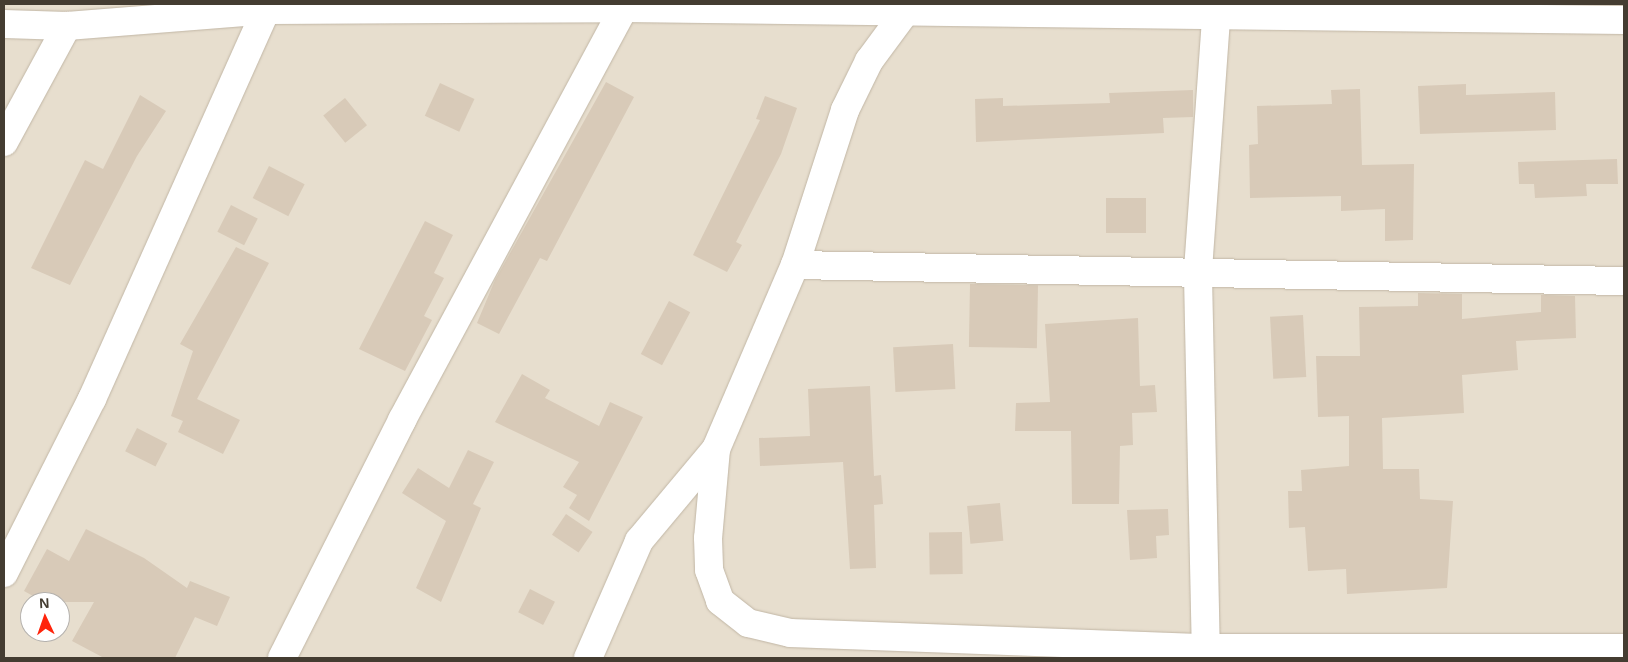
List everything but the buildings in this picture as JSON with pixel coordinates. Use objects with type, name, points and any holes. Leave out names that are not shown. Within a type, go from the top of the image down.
[{"type":"street","points":[[4,573],[92,399],[269,7]]},
{"type":"street","points":[[4,24],[67,26],[269,7],[1217,8],[1624,20]]},
{"type":"street","points":[[588,658],[639,541],[716,449],[795,265],[845,110],[869,61],[911,7]]},
{"type":"street","points":[[282,658],[402,420],[624,8]]},
{"type":"street","points":[[1206,653],[1198,270],[1217,8]]},
{"type":"street","points":[[4,142],[67,26]]},
{"type":"street","points":[[795,265],[1198,270],[1254,277],[1624,281]]},
{"type":"street","points":[[716,449],[709,570],[720,601],[748,623],[790,633],[1206,653],[1624,648]]},
{"type":"shaded area","points":[[4,4],[1624,4],[1624,658],[4,658]]}]
